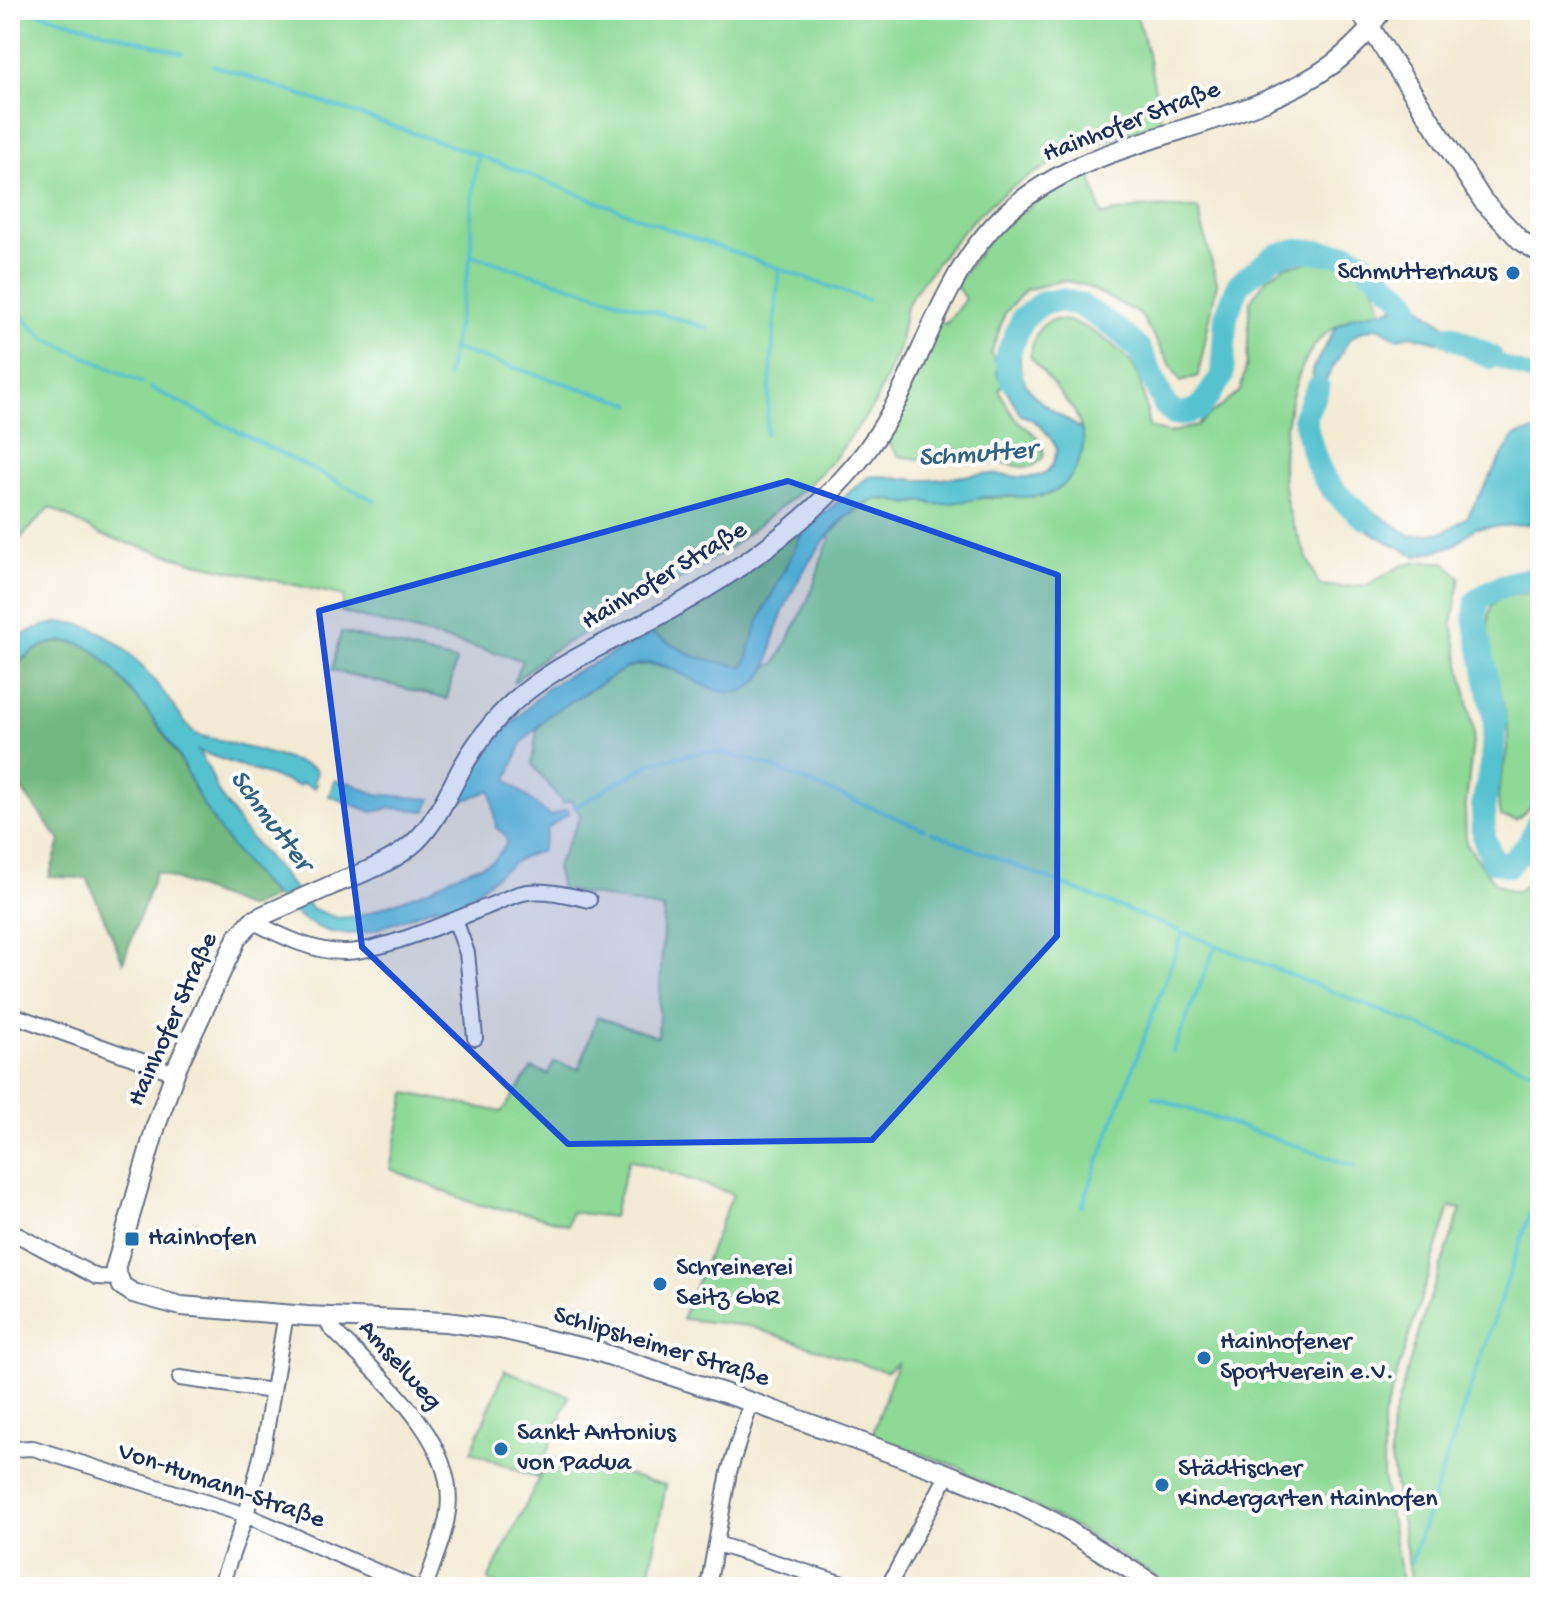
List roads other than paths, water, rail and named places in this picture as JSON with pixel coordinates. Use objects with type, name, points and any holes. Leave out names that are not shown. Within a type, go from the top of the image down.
[{"type":"street","points":[[1359,10],[1483,201],[1520,240],[1540,253]]},
{"type":"street","points":[[1371,28],[1385,10]]},
{"type":"street","name":"Hainhofer Straße","points":[[117,1278],[115,1269],[156,1126],[175,1073],[237,938],[258,918],[398,856],[419,839],[479,741],[521,695],[564,665],[672,609],[740,568],[815,506],[857,464],[890,415],[913,372],[942,300],[965,259],[985,234],[1019,202],[1058,177],[1097,159],[1297,86],[1335,63],[1371,28]]},
{"type":"street","points":[[258,918],[274,932],[329,951],[348,952],[371,948],[449,922],[524,892],[551,892],[589,900]]},
{"type":"street","points":[[449,922],[457,925],[467,953],[475,1038]]},
{"type":"street","points":[[10,1014],[175,1073]]},
{"type":"street","points":[[10,1231],[97,1277],[117,1278]]},
{"type":"street","name":"Schlipsheimer Straße","points":[[117,1278],[122,1286],[133,1293],[181,1306],[446,1322],[500,1329],[593,1350],[751,1402],[1009,1499],[1056,1523],[1158,1587]]},
{"type":"street","points":[[220,1587],[246,1515],[263,1449],[286,1314]]},
{"type":"street","name":"Amselweg","points":[[326,1317],[330,1327],[413,1410],[444,1471],[449,1492],[448,1512],[425,1587]]},
{"type":"street","points":[[180,1378],[272,1391]]},
{"type":"street","points":[[708,1587],[729,1472],[751,1402]]},
{"type":"street","name":"Von-Humann-Straße","points":[[10,1449],[33,1448],[246,1515],[412,1587]]},
{"type":"street","points":[[888,1587],[948,1474]]},
{"type":"street","points":[[717,1544],[853,1587]]},
{"type":"water","points":[[1389,281],[1480,352],[1460,349],[1450,341],[1437,342],[1411,335],[1397,338],[1378,327],[1360,332],[1349,340],[1325,381],[1325,396],[1316,414],[1304,417],[1314,383],[1312,370],[1336,327],[1352,317],[1393,308],[1394,298],[1388,296],[1386,282]]},
{"type":"water","points":[[1021,347],[1020,363],[1028,388],[1036,398],[1082,430],[1081,456],[1070,478],[1061,487],[1040,496],[988,497],[940,504],[880,499],[859,507],[827,537],[799,579],[779,621],[770,658],[758,681],[741,691],[729,693],[717,691],[662,665],[644,664],[626,668],[549,715],[522,743],[507,780],[550,816],[567,809],[569,813],[548,828],[541,852],[520,859],[459,902],[436,907],[385,927],[358,933],[331,932],[295,914],[278,899],[245,864],[218,827],[158,725],[94,651],[81,644],[61,641],[42,646],[10,669],[10,643],[35,629],[59,623],[80,624],[100,632],[137,662],[196,734],[314,768],[317,772],[313,783],[317,784],[315,788],[301,783],[299,786],[198,751],[218,792],[240,826],[311,908],[337,918],[359,916],[493,861],[507,843],[504,834],[496,828],[491,790],[452,805],[473,767],[546,689],[653,634],[695,657],[742,667],[748,659],[761,616],[801,535],[868,477],[926,480],[992,474],[1028,477],[1047,471],[1057,449],[1042,428],[1021,415],[997,374],[998,350]]},
{"type":"water","points":[[1540,430],[1540,523],[1475,528],[1453,546],[1417,556],[1361,525],[1344,508],[1339,498],[1374,512],[1411,536],[1444,532],[1467,517],[1514,436]]},
{"type":"water","points":[[335,780],[376,794],[432,799],[426,811],[392,808],[372,812],[329,796]]},
{"type":"waterway","points":[[28,10],[182,53]]},
{"type":"waterway","points":[[213,65],[478,155],[671,230],[867,300]]},
{"type":"waterway","points":[[447,377],[471,255],[471,204],[478,155]]},
{"type":"waterway","name":"Schmutter","points":[[1012,380],[1006,358],[1023,318],[1042,303],[1060,300],[1080,305],[1118,330],[1140,350],[1165,405],[1174,413],[1184,414],[1200,408],[1222,376],[1226,316],[1239,284],[1274,256],[1297,250],[1349,255],[1361,261],[1406,303]]},
{"type":"waterway","points":[[471,255],[707,328]]},
{"type":"waterway","points":[[766,434],[779,270]]},
{"type":"waterway","points":[[10,302],[45,338],[142,383]]},
{"type":"waterway","name":"Schmutter","points":[[1450,336],[1491,357]]},
{"type":"waterway","points":[[453,349],[632,404]]},
{"type":"waterway","name":"Schmutter","points":[[1491,357],[1540,379]]},
{"type":"waterway","points":[[151,388],[374,500]]},
{"type":"waterway","name":"Schmutter","points":[[1318,388],[1304,417],[1312,450],[1322,475],[1339,496],[1365,518]]},
{"type":"waterway","name":"Schmutter","points":[[1540,580],[1514,582],[1491,591],[1477,601],[1475,618],[1495,721],[1492,760],[1483,807],[1484,838],[1493,861],[1509,865],[1529,843],[1540,818]]},
{"type":"waterway","points":[[575,807],[653,762],[703,752],[723,753],[761,763],[924,829]]},
{"type":"waterway","points":[[931,832],[1540,1074]]},
{"type":"waterway","points":[[1082,1206],[1183,932]]},
{"type":"waterway","points":[[1173,1052],[1216,945]]},
{"type":"waterway","points":[[1154,1097],[1354,1166]]},
{"type":"waterway","points":[[1411,1562],[1540,1184]]},
{"type":"place","name":"Schmutterhaus","points":[[1513,273]]},
{"type":"place","name":"Hainhofen","points":[[132,1239]]},
{"type":"place","name":"Schreinerei Seitz GbR","points":[[660,1284]]},
{"type":"place","name":"Hainhofener Sportverein e.V.","points":[[1204,1358]]},
{"type":"place","name":"Sankt Antonius von Padua","points":[[501,1449]]},
{"type":"place","name":"Städtischer Kindergarten Hainhofen","points":[[1162,1485]]}]
